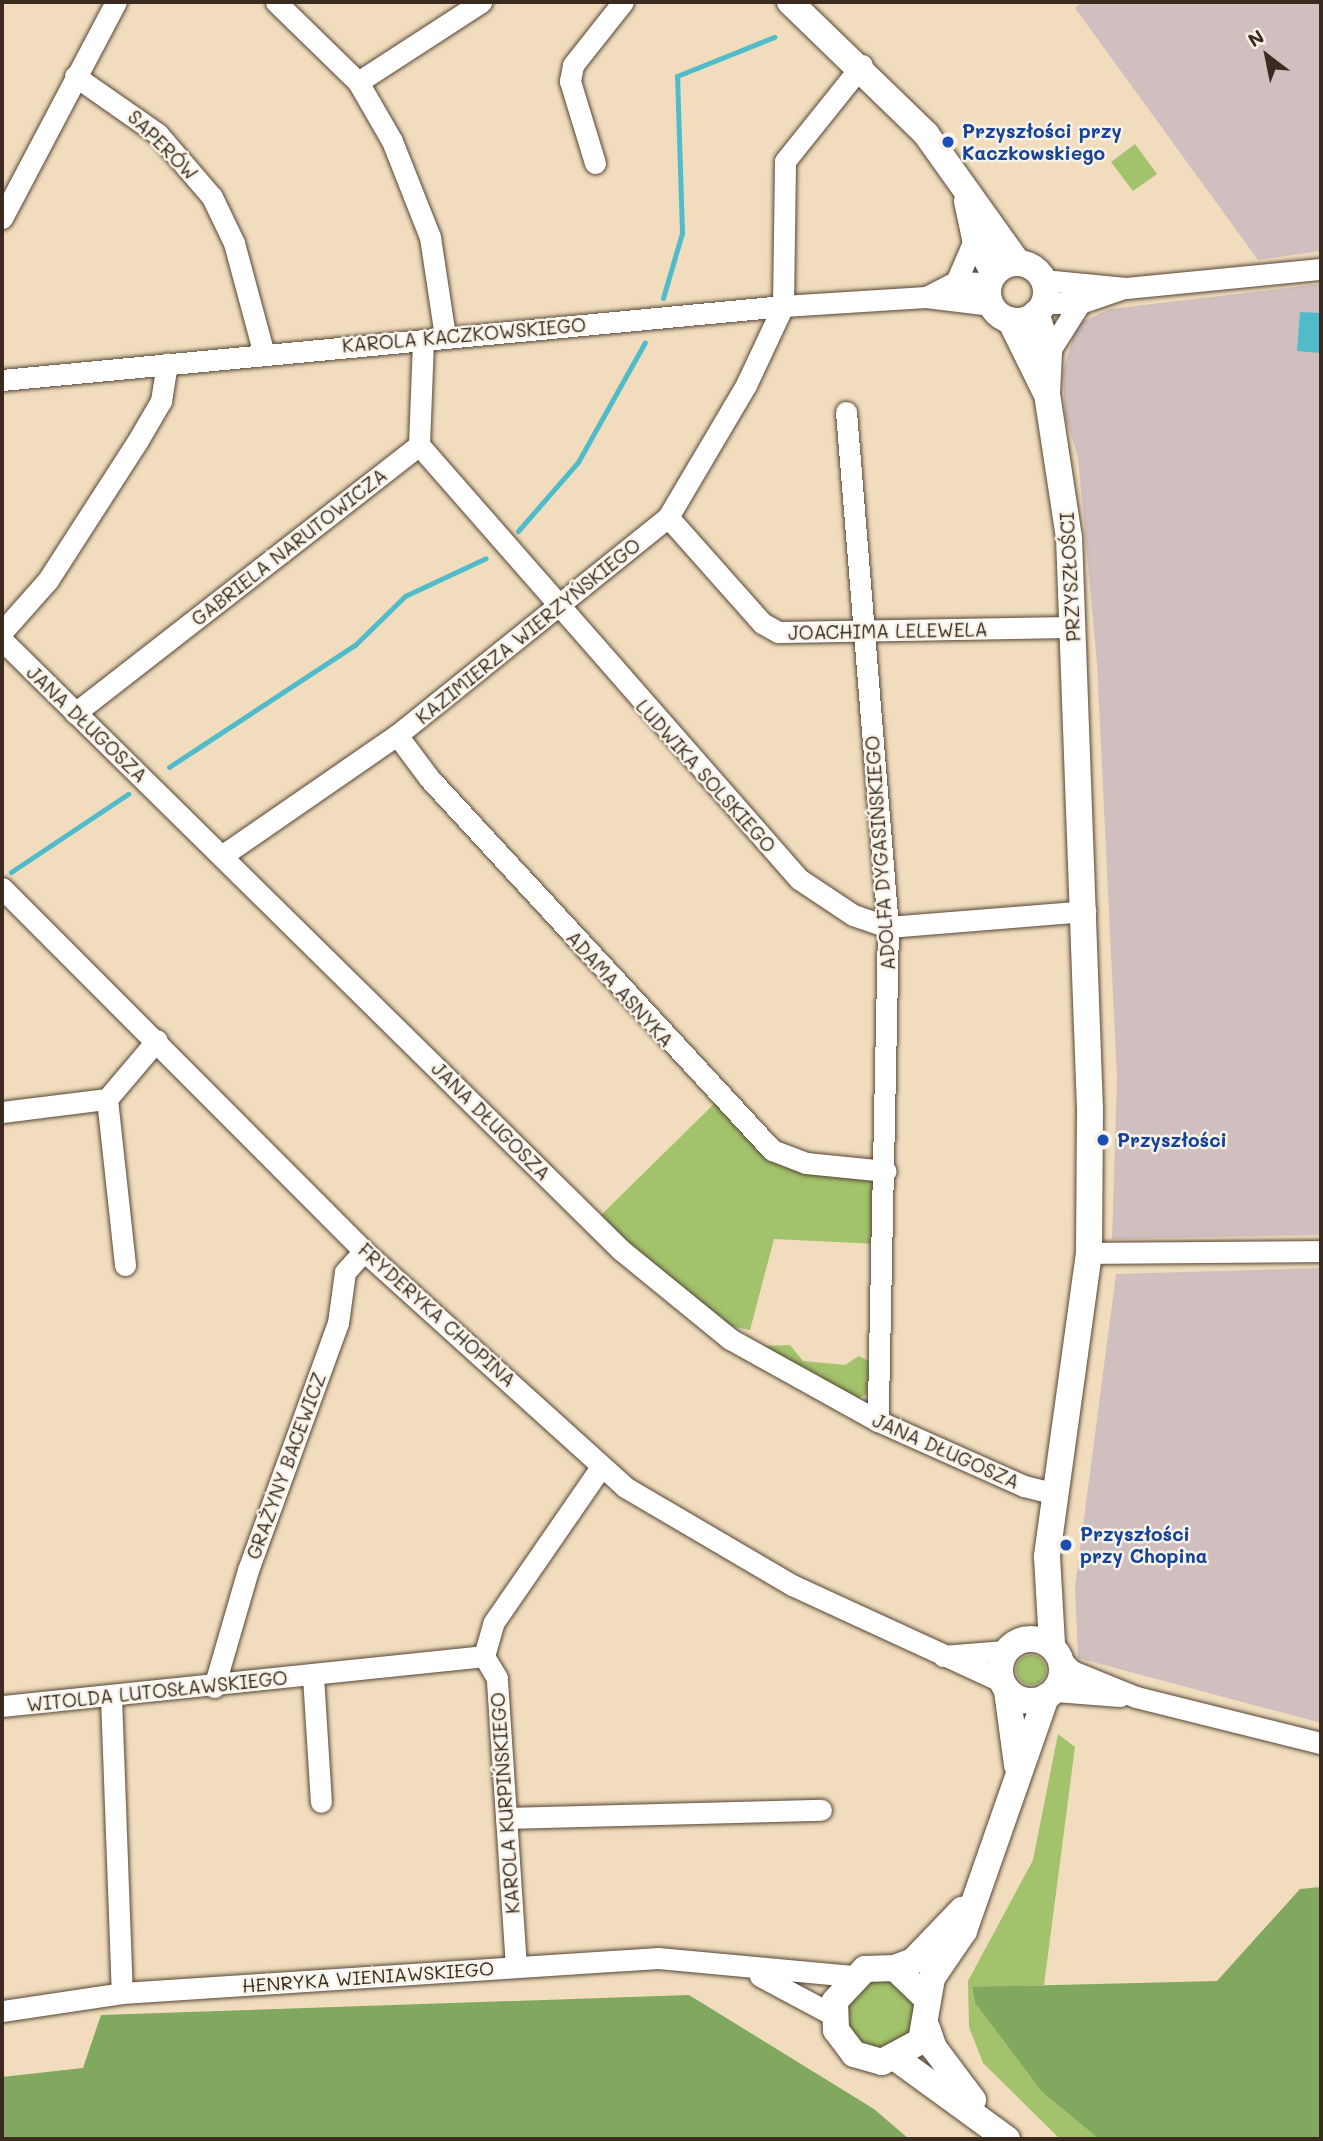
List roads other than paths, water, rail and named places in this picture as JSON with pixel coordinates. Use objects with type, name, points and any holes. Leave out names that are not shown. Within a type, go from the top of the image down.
[{"type":"street","points":[[2,218],[116,2]]},
{"type":"street","points":[[276,2],[358,82],[392,141],[430,237],[445,336]]},
{"type":"street","points":[[358,82],[481,2]]},
{"type":"street","points":[[595,163],[570,81],[573,65],[624,2]]},
{"type":"street","points":[[790,2],[862,65],[926,134],[965,192],[1000,289]]},
{"type":"street","points":[[783,306],[785,161],[862,65]]},
{"type":"street","name":"SAPERÓW","points":[[75,76],[149,127],[212,197],[234,243],[264,354]]},
{"type":"street","points":[[965,192],[975,239],[1047,394]]},
{"type":"street","points":[[956,282],[975,239]]},
{"type":"street","points":[[1000,289],[1041,299],[1321,269]]},
{"type":"street","name":"KAROLA KACZKOWSKIEGO","points":[[926,297],[956,282],[1000,289]]},
{"type":"street","points":[[1000,289],[1041,299],[1080,303],[1126,288]]},
{"type":"street","name":"KAROLA KACZKOWSKIEGO","points":[[2,380],[445,336],[1000,289]]},
{"type":"street","points":[[1041,299],[1049,352],[1047,394]]},
{"type":"street","points":[[1049,352],[1080,303]]},
{"type":"street","name":"KAZIMIERZA WIERZYŃSKIEGO","points":[[223,855],[397,735],[558,611],[668,517],[746,385],[783,306]]},
{"type":"street","points":[[419,445],[423,340]]},
{"type":"street","points":[[2,632],[48,580],[137,442],[160,401],[167,363]]},
{"type":"street","name":"PRZYSZŁOŚCI","points":[[1047,394],[1063,470],[1073,627],[1085,911],[1089,1253],[1047,1557],[1056,1652]]},
{"type":"street","name":"ADOLFA DYGASIŃSKIEGO","points":[[846,412],[888,927],[886,1171],[877,1421]]},
{"type":"street","name":"LUDWIKA SOLSKIEGO","points":[[419,445],[558,611],[799,879],[853,915],[888,927],[1085,911]]},
{"type":"street","name":"GABRIELA NARUTOWICZA","points":[[75,713],[419,445]]},
{"type":"street","name":"JOACHIMA LELEWELA","points":[[668,517],[762,623],[796,634],[864,635],[1073,627]]},
{"type":"street","name":"JANA DŁUGOSZA","points":[[2,640],[621,1250],[774,1369],[877,1421],[1024,1486],[1056,1493]]},
{"type":"street","name":"ADAMA ASNYKA","points":[[397,735],[438,788],[772,1150],[806,1163],[886,1171]]},
{"type":"street","name":"FRYDERYKA CHOPINA","points":[[2,888],[158,1040],[364,1251],[601,1467],[792,1585],[1004,1686]]},
{"type":"street","points":[[2,1112],[107,1099],[158,1040]]},
{"type":"street","points":[[107,1099],[125,1265]]},
{"type":"street","name":"GRAŻYNY BACEWICZ","points":[[214,1686],[248,1570],[338,1323],[345,1272],[364,1251]]},
{"type":"street","points":[[1089,1253],[1321,1251]]},
{"type":"street","points":[[484,1656],[494,1622],[601,1467]]},
{"type":"street","name":"PRZYSZŁOŚCI","points":[[1011,1647],[1047,1557]]},
{"type":"street","points":[[937,1656],[1011,1647],[1031,1638],[1056,1652],[1072,1671],[1136,1697],[1321,1743]]},
{"type":"street","points":[[1011,1647],[1004,1686],[1018,1775]]},
{"type":"street","points":[[999,2132],[934,2048],[927,2028],[926,1998],[979,1890],[1018,1775],[1050,1694],[1056,1652]]},
{"type":"street","name":"WITOLDA LUTOSŁAWSKIEGO","points":[[2,1706],[111,1697],[484,1656]]},
{"type":"street","name":"KAROLA KURPIŃSKIEGO","points":[[484,1656],[497,1678],[516,1967]]},
{"type":"street","name":"WITOLDA LUTOSŁAWSKIEGO","points":[[313,1676],[321,1802]]},
{"type":"street","points":[[1004,1686],[1030,1702],[1050,1694],[1136,1697]]},
{"type":"street","points":[[111,1697],[122,1993]]},
{"type":"street","points":[[506,1818],[821,1810]]},
{"type":"street","points":[[979,1890],[929,1946],[895,1968],[852,1976],[834,2015],[854,2054],[897,2059],[999,2132]]},
{"type":"street","name":"HENRYKA WIENIAWSKIEGO","points":[[2,2011],[122,1993],[658,1958],[852,1976]]},
{"type":"street","name":"HENRYKA WIENIAWSKIEGO","points":[[735,1965],[818,2002],[834,2015]]},
{"type":"street","points":[[895,1968],[926,1998]]},
{"type":"street","points":[[897,2059],[927,2028]]},
{"type":"water","points":[[1300,312],[1321,313],[1321,353],[1297,351]]},
{"type":"waterway","points":[[663,298],[682,233],[677,76],[774,37]]},
{"type":"waterway","points":[[518,531],[578,462],[645,342]]},
{"type":"waterway","points":[[169,767],[355,645],[405,596],[486,558]]},
{"type":"waterway","points":[[11,872],[128,794]]},
{"type":"place","name":"Przyszłości przy Kaczkowskiego","points":[[948,142]]},
{"type":"place","name":"Przyszłości","points":[[1103,1140]]},
{"type":"place","name":"Przyszłości przy Chopina","points":[[1066,1545]]}]
